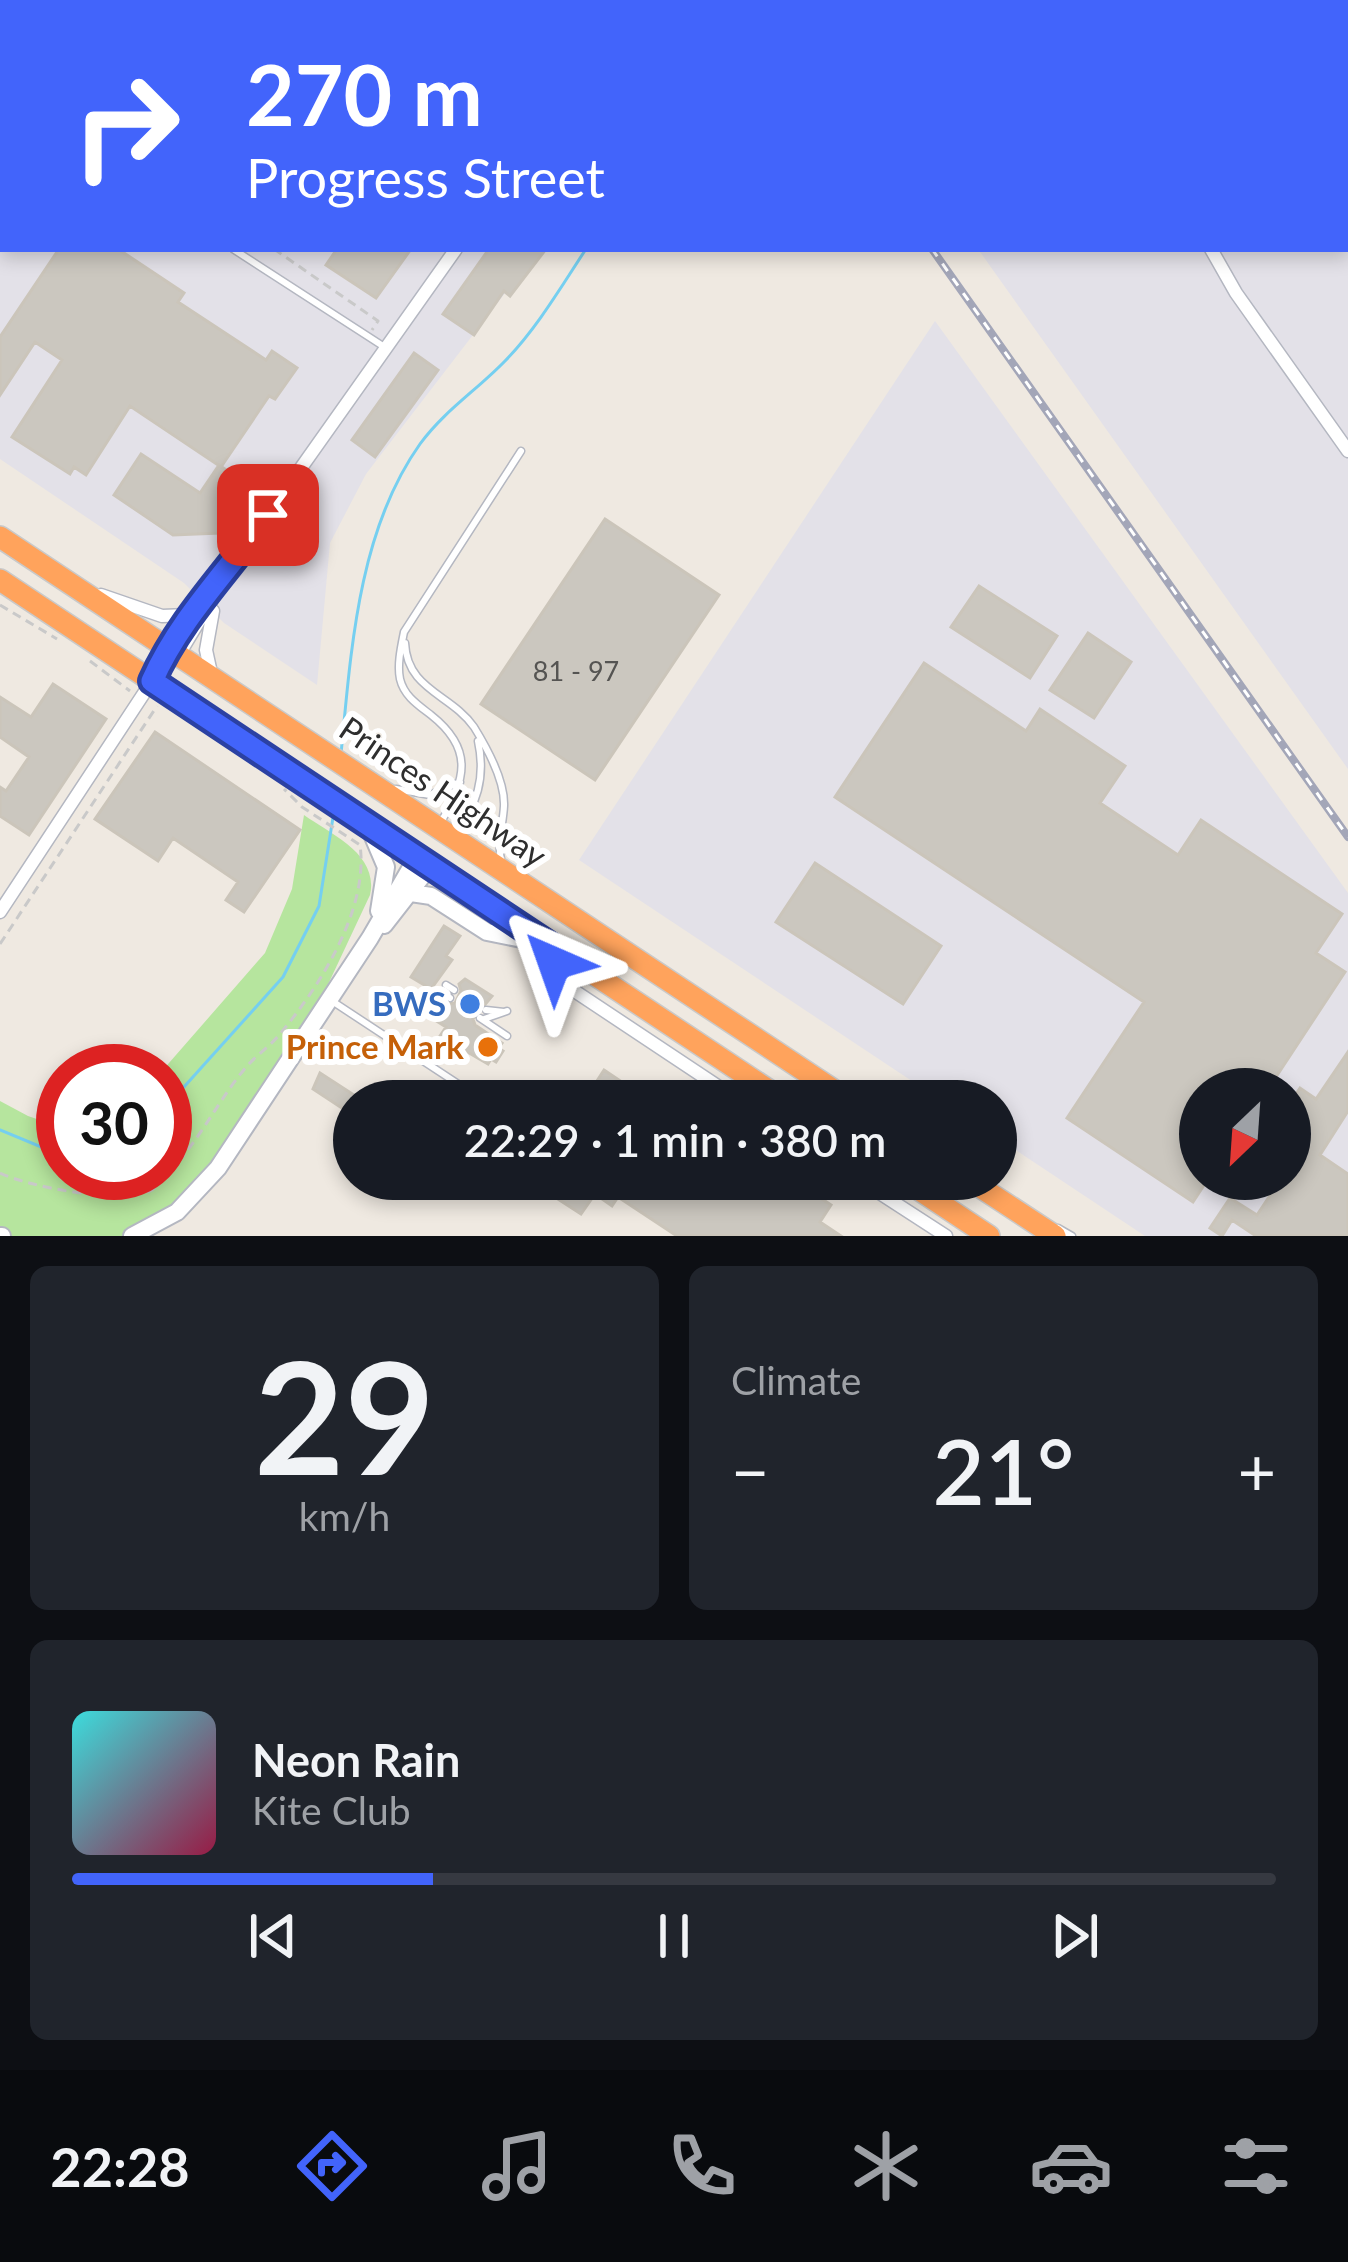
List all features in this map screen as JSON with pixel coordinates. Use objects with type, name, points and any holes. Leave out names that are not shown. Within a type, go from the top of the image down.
[{"type":"highway","name":"Princes Highway","points":[[0,537],[316,748],[452,831],[507,875],[818,1080]]},
{"type":"highway","name":"Princes Highway","points":[[0,580],[152,681],[305,796],[424,861],[753,1080]]},
{"type":"highway","points":[[152,681],[172,652]]},
{"type":"highway","points":[[424,861],[452,831]]},
{"type":"highway","points":[[938,1200],[989,1236]]},
{"type":"highway","points":[[1000,1200],[1054,1236]]},
{"type":"highway","points":[[959,1216],[1010,1236]]},
{"type":"main road","points":[[360,828],[386,867],[374,931]]},
{"type":"main road","points":[[374,931],[411,893],[424,861]]},
{"type":"main road","points":[[132,1236],[153,1232],[218,1168],[424,861]]},
{"type":"main road","points":[[411,893],[431,896],[488,932],[550,946]]},
{"type":"street","points":[[172,652],[187,616],[228,572],[454,252]]},
{"type":"street","points":[[1213,252],[1241,301],[1348,452]]},
{"type":"street","points":[[213,679],[206,643],[228,572]]},
{"type":"street","points":[[71,584],[162,616],[187,616]]},
{"type":"street","points":[[172,652],[218,593]]},
{"type":"street","points":[[0,912],[152,681]]},
{"type":"street","name":"Princes Highway","points":[[550,946],[555,978],[708,1080]]},
{"type":"street","points":[[891,1200],[946,1236]]},
{"type":"street","points":[[905,1209],[908,1200]]},
{"type":"lane","points":[[238,252],[386,348]]},
{"type":"lane","points":[[452,831],[462,762],[456,741],[411,699],[400,679],[404,632],[521,451]]},
{"type":"lane","points":[[415,611],[405,642],[411,671],[465,716],[503,792],[499,851],[507,875]]},
{"type":"lane","points":[[452,831],[478,794],[482,766],[476,731]]},
{"type":"lane","points":[[366,780],[430,795],[460,782]]},
{"type":"lane","points":[[330,999],[452,1080]]},
{"type":"lane","points":[[507,1011],[492,1019],[483,1014],[507,1036]]},
{"type":"lane","points":[[1007,1200],[1072,1236]]},
{"type":"path","points":[[278,252],[378,321],[368,336]]},
{"type":"path","points":[[0,944],[158,706]]},
{"type":"path","points":[[0,1173],[38,1189],[128,1195],[153,1190],[193,1146],[247,1066],[278,1037],[339,947],[361,889],[360,828],[305,796]]},
{"type":"path","points":[[452,831],[497,822]]},
{"type":"shaded area","points":[[0,252],[537,252],[366,474],[330,543],[317,685],[224,623],[184,583],[0,459]]},
{"type":"shaded area","points":[[980,252],[1348,252],[1348,769]]},
{"type":"shaded area","points":[[935,321],[1348,893],[1348,1236],[1145,1236],[1017,1151],[1017,1080],[910,1080],[579,860]]},
{"type":"green space","points":[[304,815],[351,847],[371,881],[370,895],[301,1042],[192,1197],[192,1044],[186,1044],[265,953],[292,889]]},
{"type":"green space","points":[[0,1101],[36,1119],[36,1200],[187,1200],[132,1236],[0,1236]]},
{"type":"building","points":[[57,252],[122,252],[184,293],[178,302],[266,360],[272,351],[297,368],[275,399],[269,396],[221,467],[130,406],[86,475],[74,467],[70,474],[12,437],[62,360],[35,342],[0,395],[0,337]]},
{"type":"building","points":[[335,252],[409,252],[376,298],[326,265]]},
{"type":"building","points":[[487,252],[544,252],[510,296],[504,291],[474,335],[443,314]]},
{"type":"building","points":[[414,353],[438,370],[375,457],[352,440]]},
{"type":"building","points":[[141,454],[200,493],[219,465],[250,486],[220,533],[173,535],[114,495]]},
{"type":"building","points":[[605,519],[719,595],[595,780],[481,704]]},
{"type":"building","points":[[979,586],[1057,636],[1030,678],[951,627]]},
{"type":"building","points":[[1088,633],[1131,662],[1094,718],[1050,690]]},
{"type":"building","points":[[924,663],[1026,731],[1040,709],[1125,766],[1100,803],[1178,855],[1201,820],[1342,914],[1316,953],[1345,972],[1282,1068],[1179,1068],[1179,1193],[1067,1118],[1144,1002],[835,797]]},
{"type":"building","points":[[53,684],[106,719],[29,835],[0,816],[0,787],[6,791],[29,757],[0,737],[0,697],[31,717]]},
{"type":"building","points":[[155,732],[300,830],[244,912],[226,900],[238,882],[173,838],[158,861],[95,819]]},
{"type":"building","points":[[815,863],[941,946],[903,1004],[776,922]]},
{"type":"building","points":[[444,926],[460,936],[446,956],[452,960],[431,989],[411,977]]},
{"type":"building","points":[[465,979],[492,996],[473,1019],[502,1043],[496,1062],[491,1059],[488,1064],[440,1036],[446,1027],[435,1020],[446,1004],[455,1003],[459,984]]},
{"type":"building","points":[[1348,1052],[1348,1111],[1320,1155],[1348,1174],[1348,1236],[1256,1236],[1232,1220],[1222,1236],[1210,1228],[1229,1200],[1257,1215],[1267,1200],[1311,1200],[1311,1096],[1316,1099]]},
{"type":"building","points":[[604,1070],[619,1080],[598,1080]]},
{"type":"building","points":[[320,1073],[333,1081],[333,1102],[313,1089]]},
{"type":"building","points":[[559,1200],[591,1200],[581,1214]]},
{"type":"building","points":[[623,1200],[824,1200],[831,1205],[820,1222],[841,1236],[677,1236]]},
{"type":"waterway","points":[[341,754],[361,593],[370,553],[399,478],[429,432],[528,335],[584,252]]},
{"type":"waterway","points":[[192,1078],[283,977],[319,906],[334,811]]},
{"type":"waterway","points":[[0,1130],[36,1145]]},
{"type":"railway","points":[[934,252],[1348,837]]},
{"type":"place","name":"BWS","points":[[470,1004]]},
{"type":"place","name":"Prince Mark","points":[[488,1047]]},
{"type":"route","points":[[268,515],[228,572],[183,621],[152,681],[551,946],[554,963]]}]
